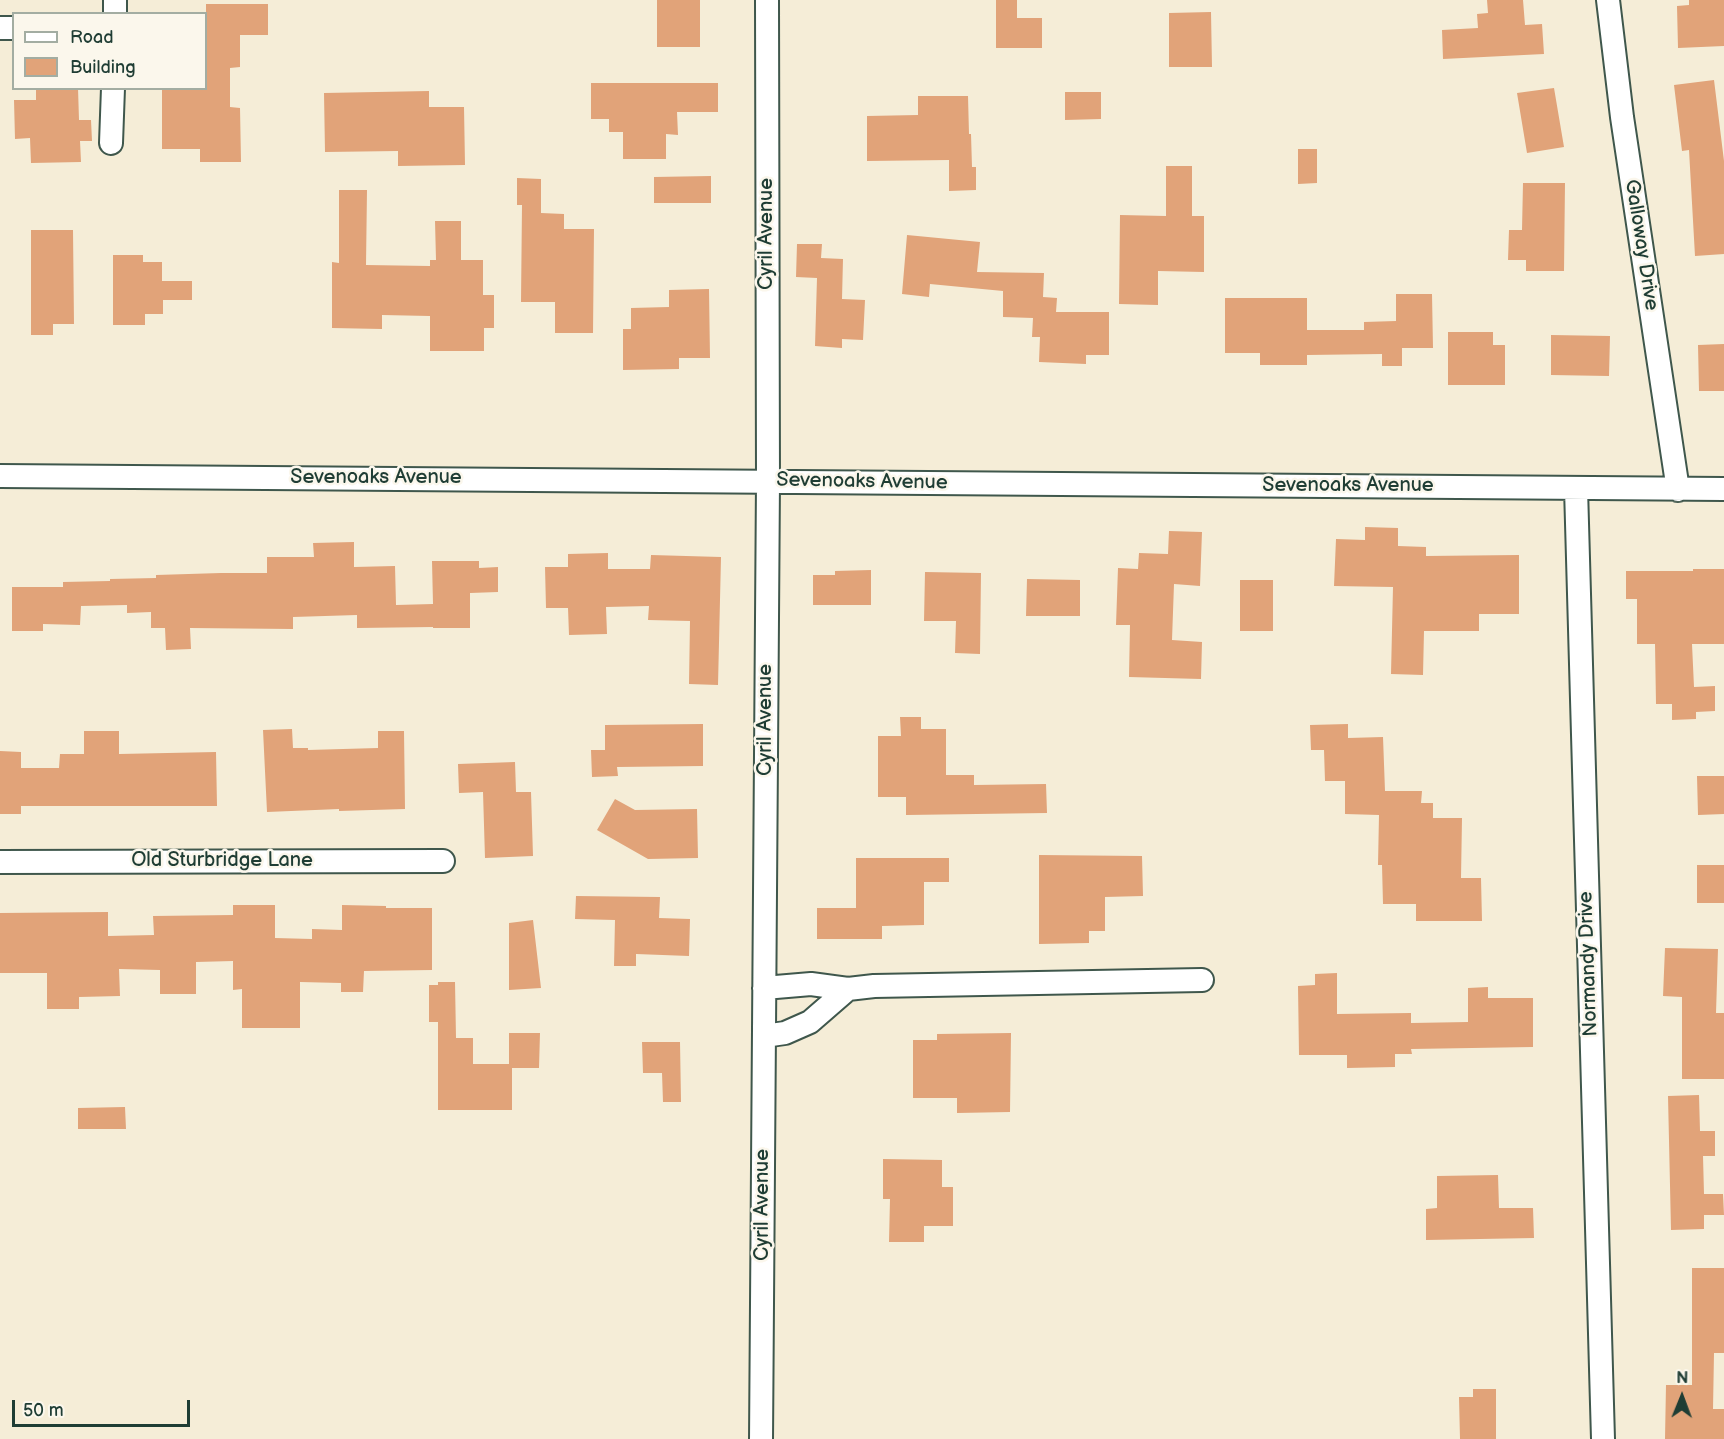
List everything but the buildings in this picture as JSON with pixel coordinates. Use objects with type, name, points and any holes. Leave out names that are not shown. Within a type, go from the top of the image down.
[{"type":"street","name":"Cyril Avenue","points":[[761,1439],[768,481],[767,0]]},
{"type":"street","name":"Galloway Drive","points":[[1608,0],[1624,129],[1678,490]]},
{"type":"street","points":[[111,143],[113,90]]},
{"type":"street","name":"Sevenoaks Avenue","points":[[0,476],[1724,489]]},
{"type":"street","name":"Normandy Drive","points":[[1576,488],[1603,1439]]},
{"type":"street","name":"Old Sturbridge Lane","points":[[0,862],[443,861]]},
{"type":"street","points":[[764,988],[811,984],[848,989],[874,986],[1202,980]]},
{"type":"street","points":[[764,1036],[785,1033],[810,1022],[848,989]]}]
